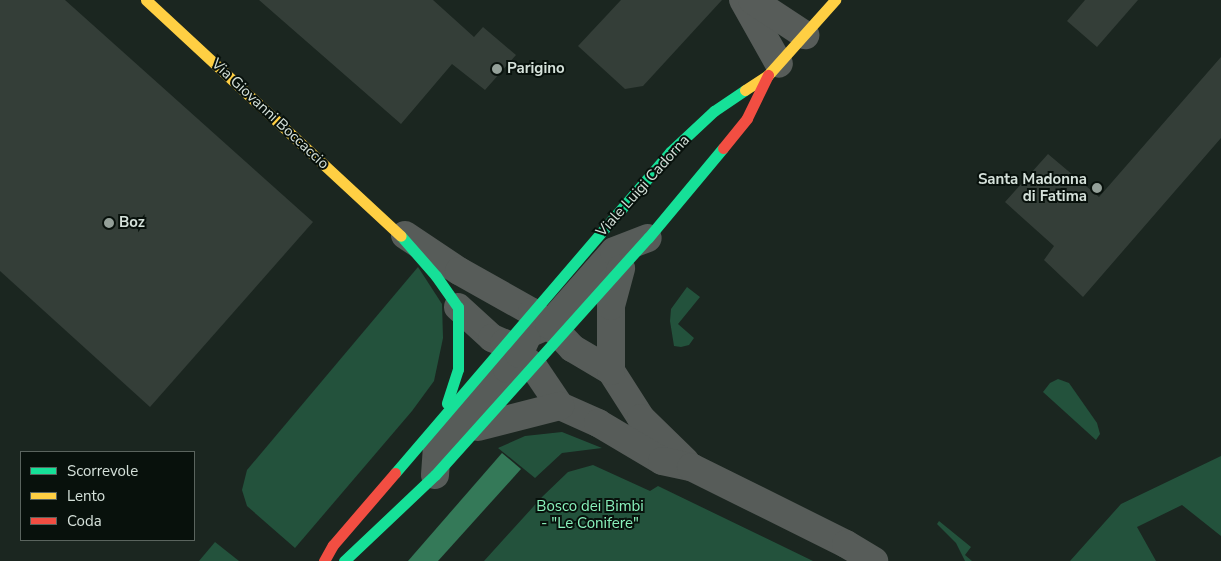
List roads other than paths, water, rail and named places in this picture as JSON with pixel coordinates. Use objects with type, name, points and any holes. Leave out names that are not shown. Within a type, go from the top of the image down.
[{"type":"main road","name":"Via Giovanni Boccaccio","points":[[146,0],[394,227],[436,276],[458,307]]},
{"type":"main road","name":"Viale Luigi Cadorna","points":[[344,561],[435,475],[478,427],[532,339],[670,152],[714,111],[773,70],[835,0]]},
{"type":"main road","name":"Viale Luigi Cadorna","points":[[324,561],[333,545],[443,415],[532,339],[621,268],[747,118],[773,70]]},
{"type":"main road","points":[[443,415],[458,369],[458,307]]},
{"type":"street","points":[[743,0],[773,70]]},
{"type":"street","points":[[752,0],[805,35]]},
{"type":"street","name":"Via Giovanni Boccaccio","points":[[394,227],[458,271],[532,339]]},
{"type":"street","name":"Viale Luigi Cadorna","points":[[435,475],[437,449],[532,339],[614,251],[648,238]]},
{"type":"street","points":[[611,371],[611,306],[621,268]]},
{"type":"street","name":"Via Giovanni Boccaccio","points":[[458,307],[492,338],[532,339]]},
{"type":"street","points":[[532,339],[572,348],[611,371],[641,418],[691,467]]},
{"type":"street","points":[[532,339],[560,406]]},
{"type":"street","points":[[478,427],[560,406],[598,423],[662,460],[691,467],[846,544],[874,561]]},
{"type":"place","name":"Parigino","points":[[497,69]]},
{"type":"place","name":"Santa Madonna di Fatima","points":[[1097,188]]},
{"type":"place","name":"Boz","points":[[109,223]]},
{"type":"park label","name":"Bosco dei Bimbi - \"Le Conifere\"","points":[[590,514]]}]
